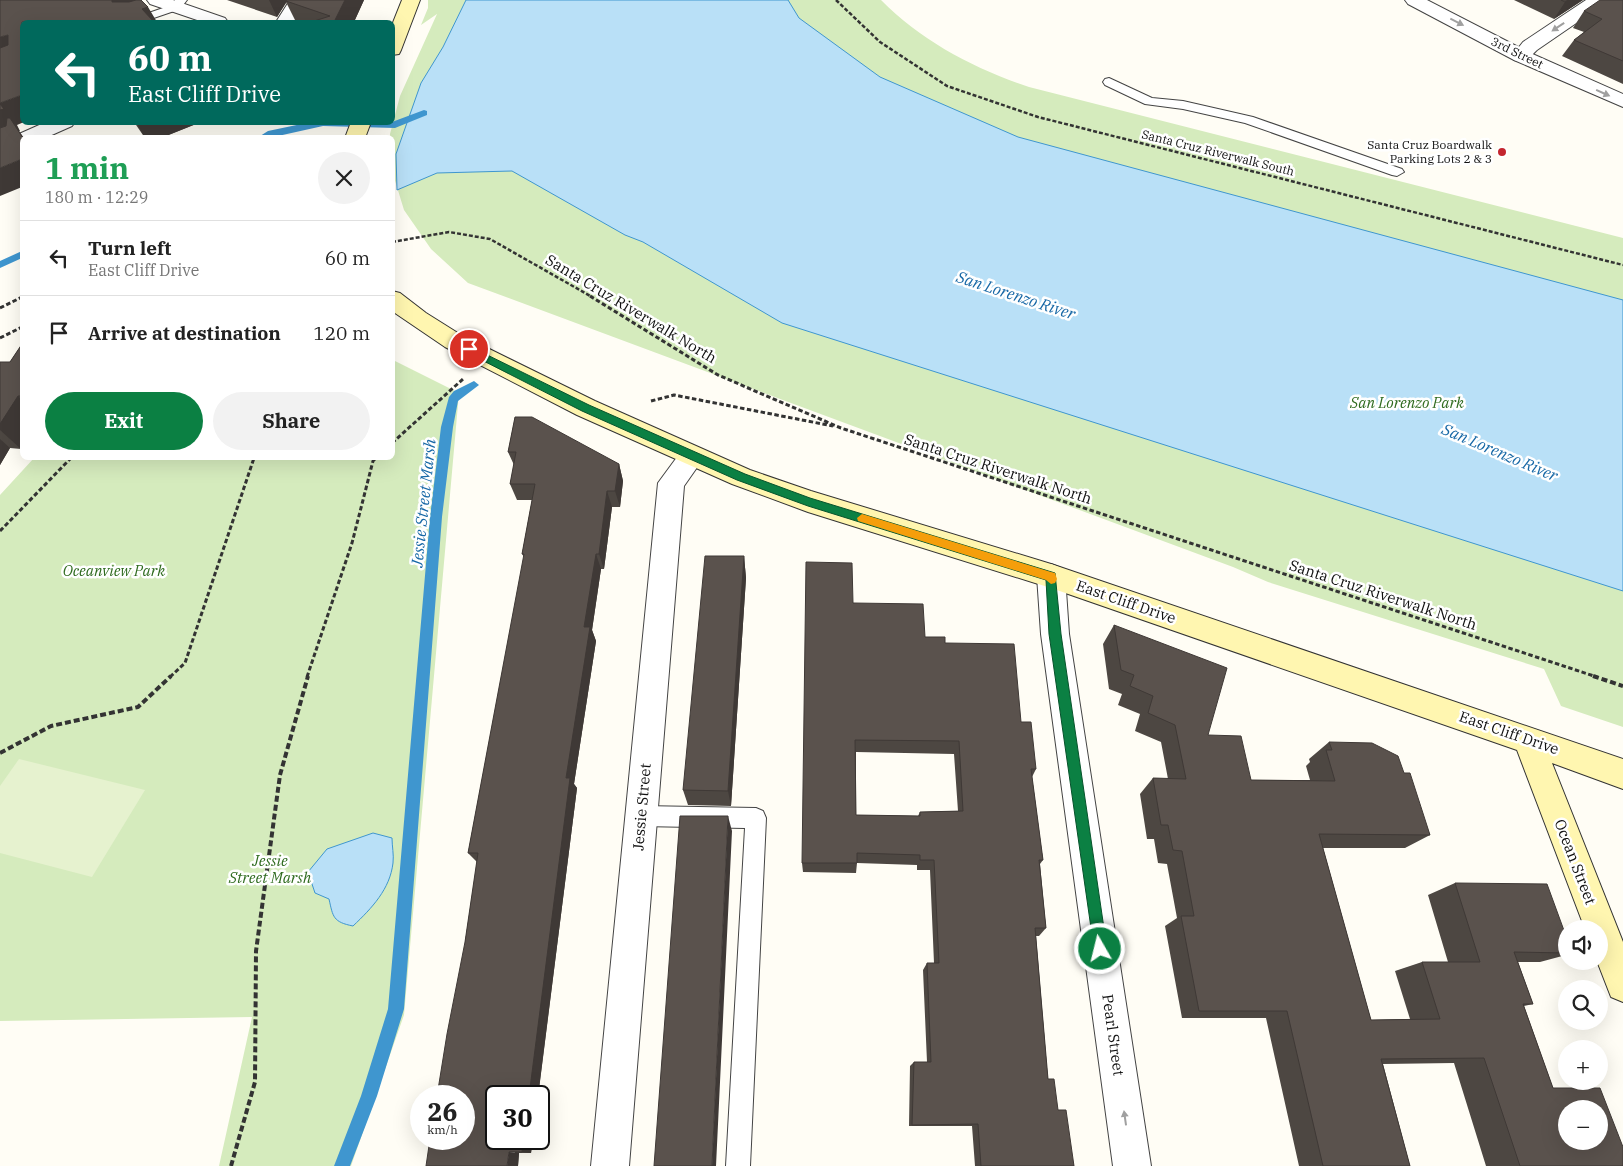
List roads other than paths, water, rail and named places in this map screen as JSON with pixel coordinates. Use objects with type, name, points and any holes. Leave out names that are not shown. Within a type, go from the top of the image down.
[{"type":"main road","points":[[395,42],[411,0]]},
{"type":"main road","name":"East Cliff Drive","points":[[395,301],[418,319],[453,341],[586,408],[692,456],[808,501],[1051,576],[1623,774]]},
{"type":"main road","name":"Ocean Street","points":[[1528,740],[1623,984]]},
{"type":"street","points":[[156,0],[178,4],[214,20]]},
{"type":"street","points":[[286,20],[299,0]]},
{"type":"street","name":"3rd Street","points":[[1414,0],[1521,56],[1623,101]]},
{"type":"street","points":[[1521,56],[1530,46],[1598,0]]},
{"type":"street","points":[[33,135],[58,125]]},
{"type":"street","name":"Jessie Street","points":[[610,1166],[671,483],[692,456]]},
{"type":"street","name":"Pearl Street","points":[[1051,576],[1055,634],[1132,1166]]},
{"type":"lane","points":[[137,20],[178,4]]},
{"type":"lane","points":[[1109,82],[1149,101],[1183,105],[1249,120],[1397,172]]},
{"type":"lane","points":[[641,816],[756,818],[738,1166]]},
{"type":"water","name":"San Lorenzo Park","points":[[466,0],[788,0],[799,18],[880,77],[1018,137],[1623,300],[1623,591],[782,323],[643,242],[625,235],[512,171],[437,173],[397,190],[396,154],[421,83],[443,47]]},
{"type":"water","points":[[373,833],[392,838],[393,860],[388,881],[379,898],[353,926],[341,923],[333,914],[329,899],[315,893],[308,872],[327,849]]},
{"type":"waterway","points":[[395,125],[424,113]]},
{"type":"waterway","points":[[267,135],[313,125]]},
{"type":"waterway","points":[[0,265],[20,255]]},
{"type":"waterway","name":"Jessie Street Marsh","points":[[342,1166],[369,1096],[396,1009],[436,517],[447,427],[453,400],[458,394],[474,385]]},
{"type":"place","name":"Santa Cruz Boardwalk Parking Lots 2 & 3","points":[[1502,152]]},
{"type":"water label","name":"San Lorenzo River","points":[[1016,295]]},
{"type":"water label","name":"San Lorenzo River","points":[[1500,452]]},
{"type":"park label","name":"Oceanview Park","points":[[114,571]]}]
